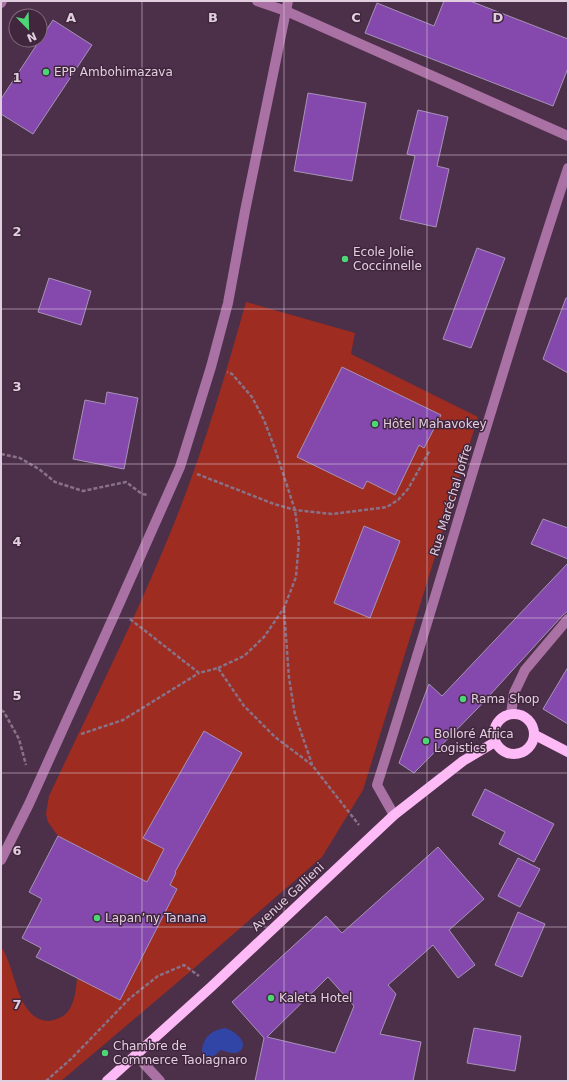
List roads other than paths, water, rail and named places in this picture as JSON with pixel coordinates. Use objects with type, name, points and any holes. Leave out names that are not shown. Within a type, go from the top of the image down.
[{"type":"main road","points":[[517,713],[528,718],[532,723],[534,735],[533,742],[524,752],[511,754],[504,752],[499,748],[495,742],[494,730],[496,724],[505,715],[517,713]]},
{"type":"main road","points":[[534,735],[568,752]]},
{"type":"main road","name":"Avenue Gallieni","points":[[107,1081],[211,987],[394,815],[463,761],[495,742]]},
{"type":"street","points":[[257,1],[286,11],[568,136]]},
{"type":"street","points":[[1,860],[29,804],[180,467],[211,366],[228,303],[245,211],[288,1]]},
{"type":"street","name":"Rue Maréchal Joffre","points":[[394,815],[377,785],[420,651],[531,278],[568,168]]},
{"type":"street","points":[[511,714],[514,693],[525,670],[568,619]]},
{"type":"street","points":[[136,1055],[160,1081]]},
{"type":"place","name":"EPP Ambohimazava","points":[[46,72]]},
{"type":"place","name":"Ecole Jolie Coccinnelle","points":[[345,259]]},
{"type":"place","name":"Hôtel Mahavokey","points":[[375,424]]},
{"type":"place","name":"Rama Shop","points":[[463,699]]},
{"type":"place","name":"Bolloré Africa Logistics","points":[[426,741]]},
{"type":"place","name":"Lapan’ny Tanana","points":[[97,918]]},
{"type":"place","name":"Kaleta Hotel","points":[[271,998]]},
{"type":"place","name":"Chambre de Commerce Taolagnaro","points":[[105,1053]]}]
